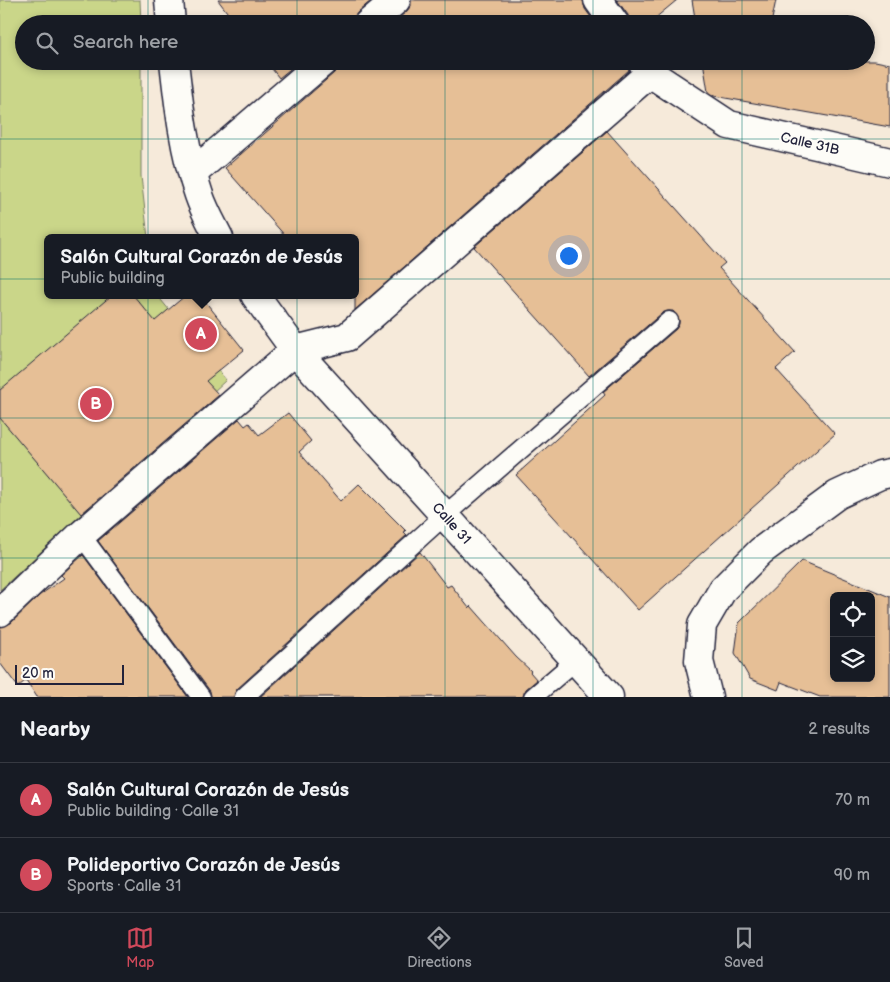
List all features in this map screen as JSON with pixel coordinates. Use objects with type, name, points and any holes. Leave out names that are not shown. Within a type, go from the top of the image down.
[{"type":"street","points":[[169,0],[170,15]]},
{"type":"street","points":[[378,15],[396,0]]},
{"type":"street","points":[[598,0],[609,15]]},
{"type":"street","points":[[175,70],[180,124],[199,196],[217,234]]},
{"type":"street","points":[[193,173],[313,70]]},
{"type":"street","points":[[0,612],[81,535],[295,350],[347,337],[643,70]]},
{"type":"street","name":"Calle 31B","points":[[650,70],[729,125],[890,162]]},
{"type":"street","name":"Calle 31","points":[[257,299],[295,350],[609,697]]},
{"type":"street","points":[[708,697],[699,661],[702,625],[723,589],[761,551],[837,495],[885,474]]},
{"type":"lane","points":[[244,697],[445,515],[669,320]]},
{"type":"lane","points":[[81,535],[201,697]]},
{"type":"lane","points":[[533,697],[575,661]]},
{"type":"green space","points":[[0,0],[140,0],[141,15],[15,15],[15,70],[141,70],[141,176],[148,234],[44,234],[44,299],[160,299],[226,380],[0,590]]},
{"type":"building","points":[[218,0],[372,0],[356,15],[229,15]]},
{"type":"building","points":[[411,0],[583,0],[585,9],[589,15],[402,15],[411,6]]},
{"type":"building","points":[[617,0],[677,0],[659,15],[628,15]]},
{"type":"building","points":[[692,0],[776,0],[773,15],[694,15]]},
{"type":"building","points":[[875,61],[890,64],[890,127],[714,96],[708,92],[704,70],[875,70]]},
{"type":"building","points":[[273,70],[289,70],[279,78]]},
{"type":"building","points":[[336,70],[629,70],[355,310],[355,299],[359,299],[359,234],[283,234],[225,168]]},
{"type":"building","points":[[607,131],[725,263],[719,268],[795,352],[776,369],[835,434],[638,610],[516,475],[605,395],[603,392],[676,329],[679,319],[673,311],[662,313],[589,376],[474,247]]},
{"type":"building","points":[[107,299],[136,299],[155,321],[181,299],[203,299],[244,350],[206,381],[219,395],[81,514],[0,418],[0,390]]},
{"type":"building","points":[[288,413],[311,441],[299,452],[341,501],[359,484],[406,531],[404,532],[407,535],[237,689],[234,697],[211,697],[210,691],[98,541],[239,419],[245,426],[249,423],[259,435]]},
{"type":"building","points":[[420,552],[447,587],[451,585],[469,608],[471,606],[516,657],[531,671],[537,680],[526,689],[523,697],[260,697]]},
{"type":"building","points":[[83,555],[188,697],[37,697],[26,680],[18,687],[0,663],[0,627],[11,623],[40,595],[64,578],[61,575]]},
{"type":"building","points":[[802,561],[890,597],[890,697],[820,697],[781,682],[778,690],[750,679],[735,653],[739,623]]},
{"type":"place","name":"Salón Cultural Corazón de Jesús","points":[[201,334]]},
{"type":"place","name":"Polideportivo Corazón de Jesús","points":[[96,404]]}]
